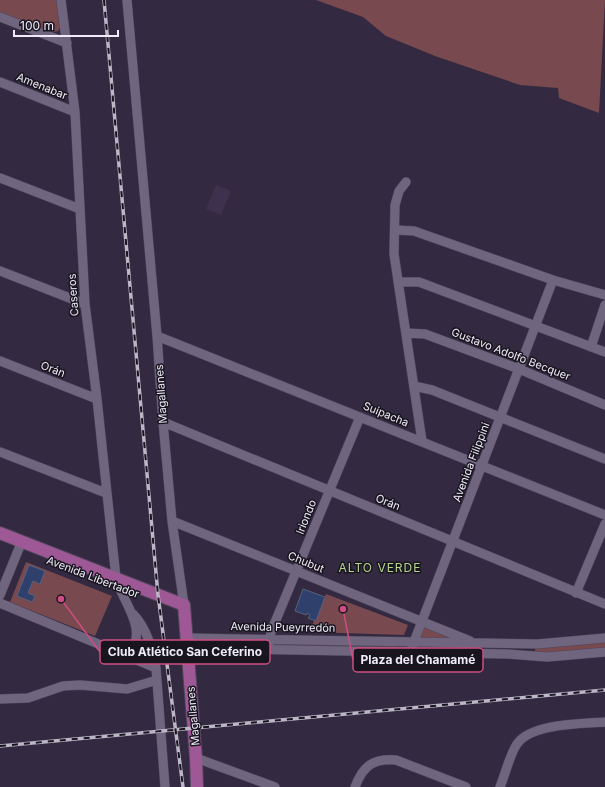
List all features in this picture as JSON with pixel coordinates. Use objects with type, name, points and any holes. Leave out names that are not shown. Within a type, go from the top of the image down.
[{"type":"main road","name":"Avenida Libertador","points":[[0,533],[20,545],[185,609]]},
{"type":"main road","name":"Avenida Libertador","points":[[0,542],[20,545]]},
{"type":"main road","name":"Magallanes","points":[[185,609],[197,787]]},
{"type":"street","name":"Caseros","points":[[61,0],[74,112],[85,304],[117,582]]},
{"type":"street","name":"Magallanes","points":[[127,0],[172,521],[185,609]]},
{"type":"street","points":[[0,17],[66,43]]},
{"type":"street","name":"Amenabar","points":[[0,82],[74,112]]},
{"type":"street","points":[[0,178],[80,209]]},
{"type":"street","points":[[406,182],[399,191],[395,205],[394,254],[422,441]]},
{"type":"street","points":[[395,230],[414,231],[553,280],[605,295]]},
{"type":"street","points":[[1,274],[85,304]]},
{"type":"street","name":"Avenida Filippini","points":[[412,652],[413,642],[501,418],[553,280]]},
{"type":"street","points":[[398,282],[419,282],[605,352]]},
{"type":"street","points":[[591,347],[605,305]]},
{"type":"street","name":"Gustavo Adolfo Becquer","points":[[406,333],[425,334],[519,369],[605,405]]},
{"type":"street","name":"Suipacha","points":[[157,336],[605,515]]},
{"type":"street","name":"Orán","points":[[0,362],[97,399]]},
{"type":"street","points":[[414,386],[432,390],[605,459]]},
{"type":"street","name":"Iriondo","points":[[270,650],[269,639],[360,417]]},
{"type":"street","name":"Orán","points":[[163,422],[605,604]]},
{"type":"street","points":[[0,452],[106,493]]},
{"type":"street","name":"Chubut","points":[[172,521],[475,642]]},
{"type":"street","points":[[576,592],[605,524]]},
{"type":"street","points":[[0,595],[20,545]]},
{"type":"street","points":[[117,582],[133,614],[137,635],[134,649],[128,657]]},
{"type":"street","points":[[0,603],[156,668]]},
{"type":"street","points":[[133,614],[141,622],[152,651],[156,668],[165,787]]},
{"type":"street","name":"Avenida Pueyrredón","points":[[187,643],[269,639],[538,644],[605,638]]},
{"type":"street","name":"Avenida Pueyrredón","points":[[475,642],[532,655]]},
{"type":"street","name":"Avenida Pueyrredón","points":[[187,643],[270,650],[547,656],[605,652]]},
{"type":"street","points":[[0,699],[28,698],[63,686],[80,685],[127,689],[156,680]]},
{"type":"street","points":[[500,787],[517,744],[528,734],[544,729],[605,722]]},
{"type":"street","points":[[196,758],[275,787]]},
{"type":"street","points":[[355,787],[359,776],[374,762],[384,759],[396,760],[466,787]]},
{"type":"shaded area","points":[[0,0],[58,0],[60,28],[58,31],[50,33],[0,13]]},
{"type":"shaded area","points":[[316,0],[605,0],[599,113],[559,98],[558,88],[520,85],[435,56],[386,36],[363,17]]},
{"type":"shaded area","points":[[216,185],[231,191],[221,215],[206,209]]},
{"type":"shaded area","points":[[26,562],[112,596],[95,636],[10,602]]},
{"type":"shaded area","points":[[326,594],[408,625],[404,635],[309,632]]},
{"type":"shaded area","points":[[429,626],[452,639],[420,640],[423,627]]},
{"type":"shaded area","points":[[605,640],[605,649],[585,652],[537,653],[535,651],[535,648]]},
{"type":"shaded area","points":[[285,642],[398,644],[397,648],[284,645]]},
{"type":"building","points":[[29,565],[45,571],[40,584],[33,581],[28,593],[35,596],[32,602],[17,596]]},
{"type":"building","points":[[303,589],[325,597],[316,621],[308,618],[310,615],[307,613],[306,615],[295,611]]},
{"type":"railway","points":[[104,0],[158,595],[183,787]]},
{"type":"railway","points":[[0,746],[605,690]]},
{"type":"place","name":"Club Atlético San Ceferino","points":[[61,599]]},
{"type":"place","name":"Plaza del Chamamé","points":[[343,609]]},
{"type":"district","name":"ALTO VERDE","points":[[380,567]]}]
